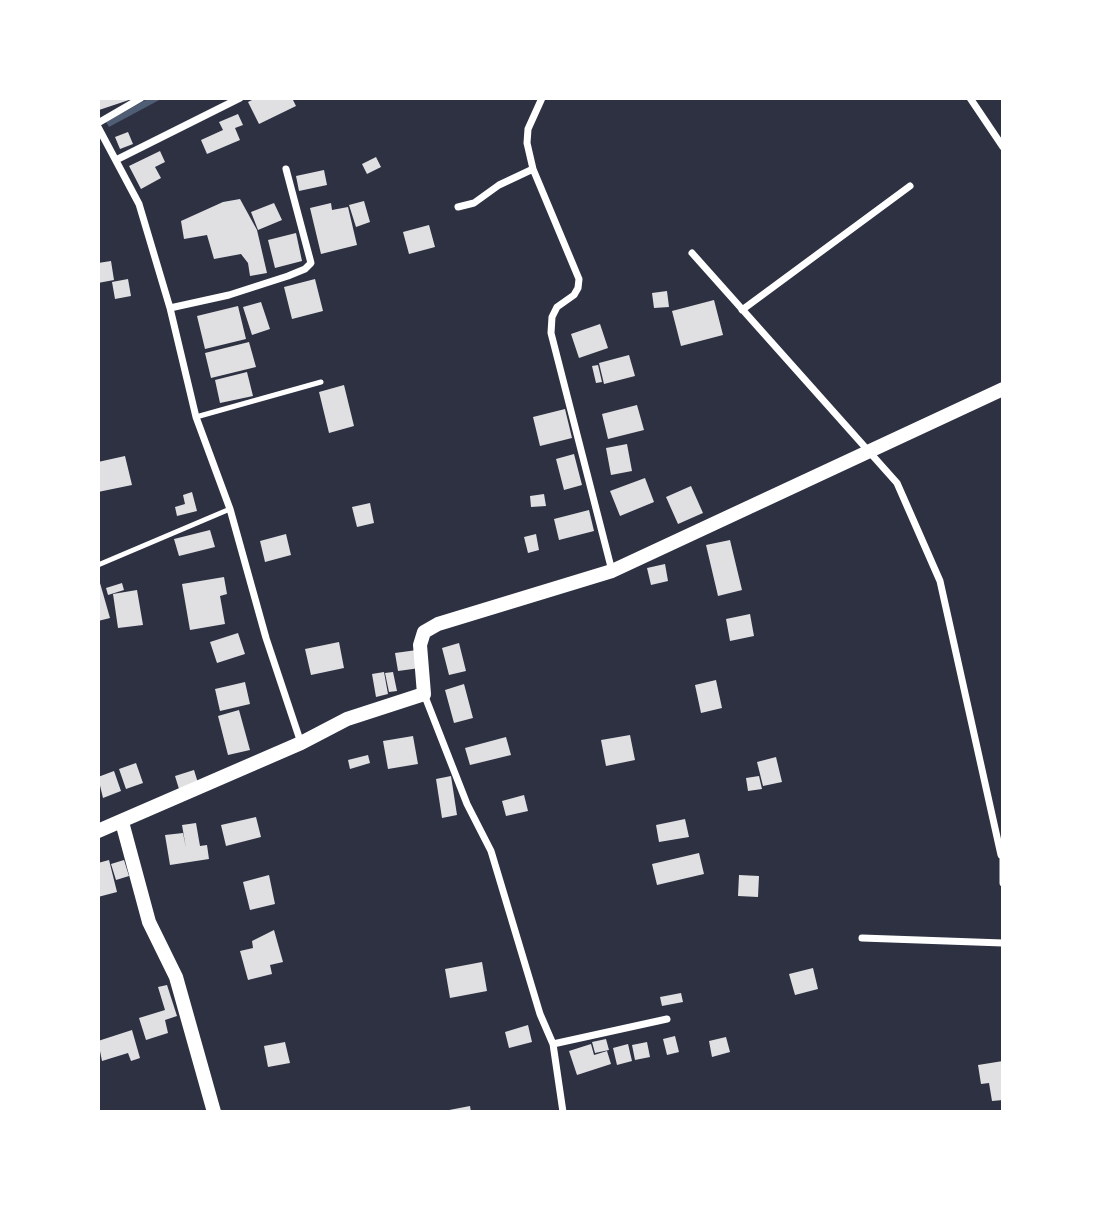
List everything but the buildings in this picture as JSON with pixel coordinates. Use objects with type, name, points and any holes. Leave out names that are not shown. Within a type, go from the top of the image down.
[{"type":"main road","points":[[98,831],[300,743],[347,719],[424,694],[420,645],[424,632],[438,624],[612,571],[1003,389]]},
{"type":"main road","points":[[122,822],[149,922],[176,977],[214,1112]]},
{"type":"street","points":[[141,98],[98,125],[139,204],[170,308],[196,417],[230,509],[266,638],[300,743]]},
{"type":"street","points":[[116,160],[240,98]]},
{"type":"street","points":[[542,98],[528,129],[527,143],[533,169],[579,279],[574,295],[557,307],[552,317],[551,333],[612,571]]},
{"type":"street","points":[[970,98],[1003,147]]},
{"type":"street","points":[[170,308],[229,295],[288,276],[305,269],[311,263],[286,169]]},
{"type":"street","points":[[458,207],[474,203],[499,185],[533,169]]},
{"type":"street","points":[[742,310],[910,186]]},
{"type":"street","points":[[692,253],[897,483],[940,582],[1002,855],[1003,883]]},
{"type":"street","points":[[424,694],[467,804],[491,851],[540,1014],[553,1044],[563,1112]]},
{"type":"street","points":[[862,938],[1003,943]]},
{"type":"street","points":[[553,1044],[667,1019]]},
{"type":"lane","points":[[196,417],[321,382]]},
{"type":"lane","points":[[98,565],[230,509]]},
{"type":"water","points":[[149,98],[163,98],[109,127],[106,122]]}]
